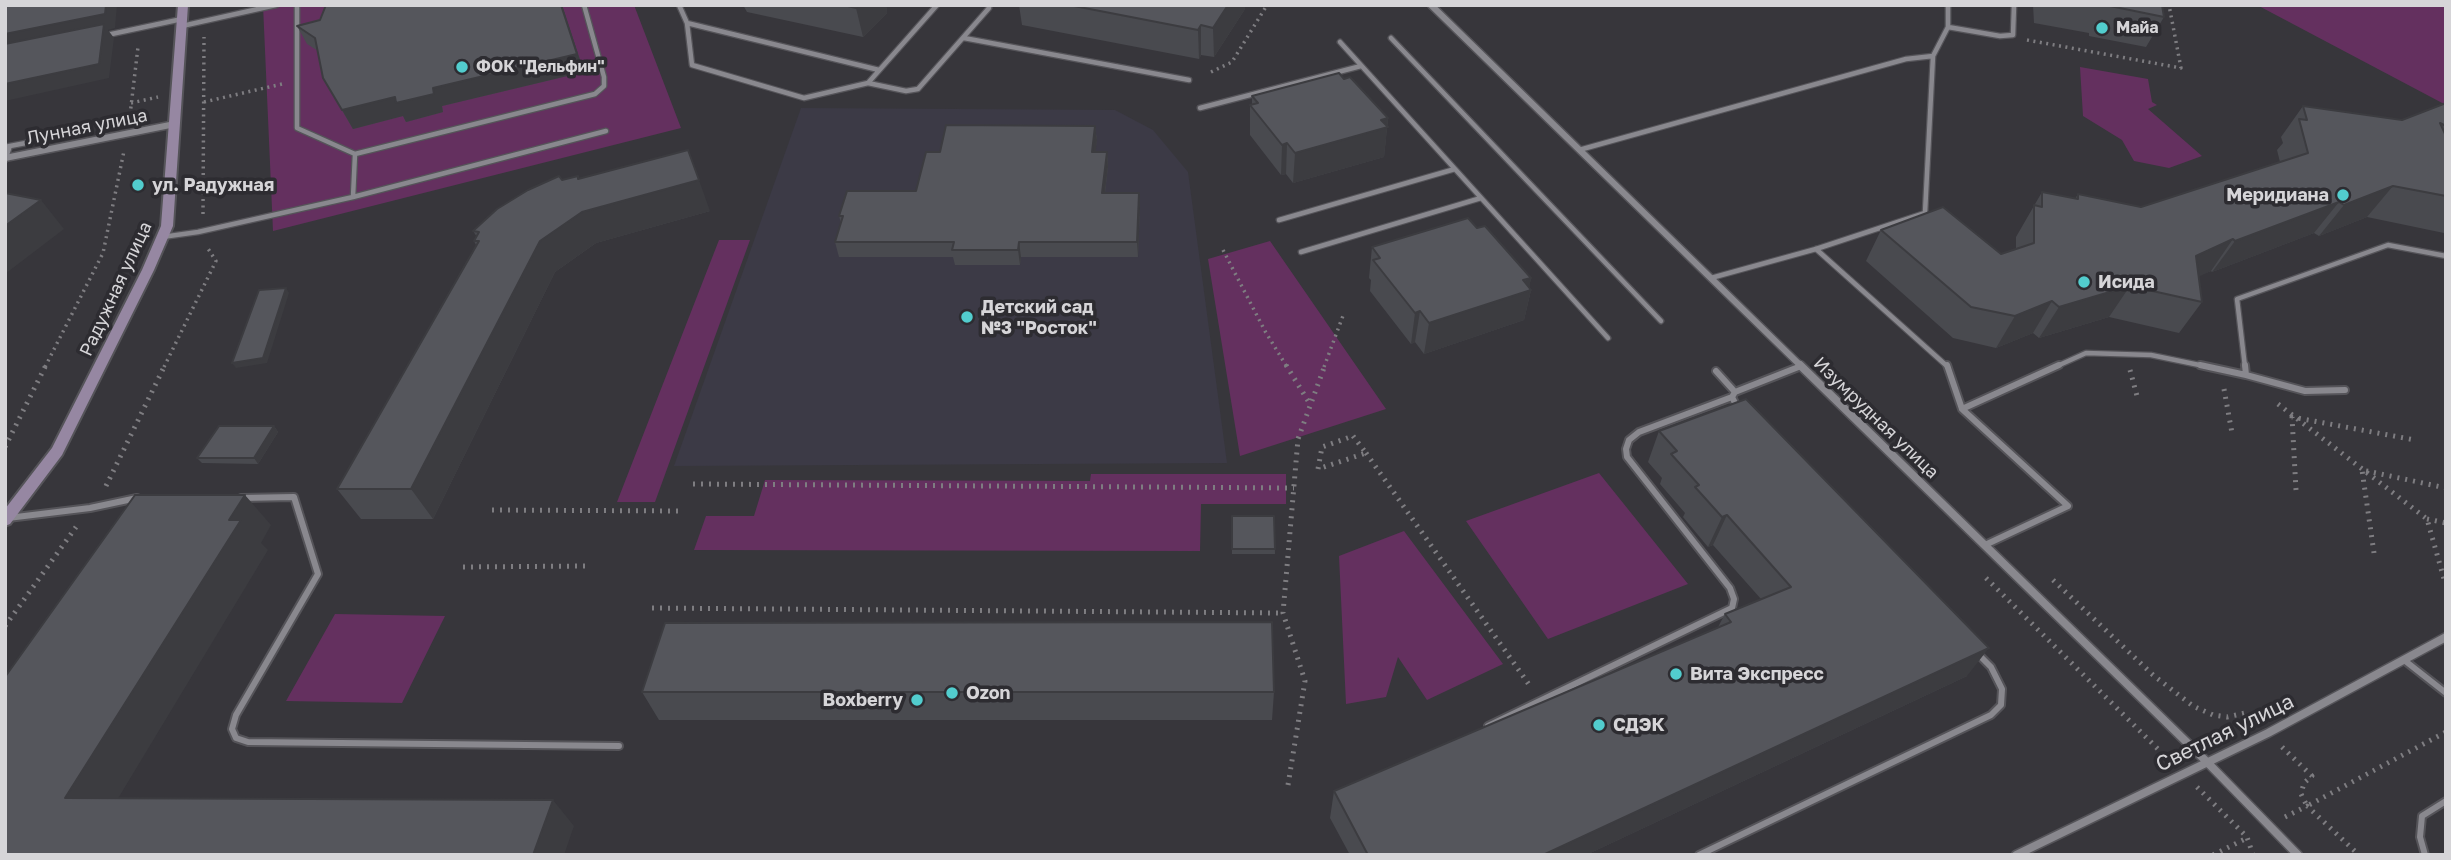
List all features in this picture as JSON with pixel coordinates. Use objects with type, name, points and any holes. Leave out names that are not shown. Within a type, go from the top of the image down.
[{"type":"main road","name":"Радужная улица","points":[[6,519],[57,452],[148,270],[167,226],[182,17]]},
{"type":"street","name":"Изумрудная улица","points":[[1431,5],[2207,762],[2298,855]]},
{"type":"street","name":"Лунная улица","points":[[6,159],[175,124]]},
{"type":"street","name":"Светлая улица","points":[[2016,855],[2268,733],[2446,637]]},
{"type":"lane","points":[[100,36],[182,17],[204,20],[276,5]]},
{"type":"lane","points":[[297,5],[297,128],[355,154],[595,93],[604,86],[604,77],[584,5]]},
{"type":"lane","points":[[679,5],[687,23],[692,65],[804,98],[868,83],[906,91],[918,89],[989,8]]},
{"type":"lane","points":[[868,83],[937,5]]},
{"type":"lane","points":[[1711,278],[1925,213],[1933,56],[1948,27],[1948,5]]},
{"type":"lane","points":[[1948,27],[2000,36],[2013,35],[2014,5]]},
{"type":"lane","points":[[687,23],[879,70]]},
{"type":"lane","points":[[964,38],[1189,80]]},
{"type":"lane","points":[[1391,38],[1661,321]]},
{"type":"lane","points":[[1340,42],[1608,338]]},
{"type":"lane","points":[[1580,150],[1906,59],[1933,56]]},
{"type":"lane","points":[[1200,108],[1361,66]]},
{"type":"lane","points":[[162,237],[198,232],[354,197],[606,131]]},
{"type":"lane","points":[[6,159],[8,147],[73,134]]},
{"type":"lane","points":[[354,197],[355,154]]},
{"type":"lane","points":[[1279,220],[1455,169]]},
{"type":"lane","points":[[1301,252],[1481,198]]},
{"type":"lane","points":[[2246,375],[2237,299],[2388,246],[2446,256]]},
{"type":"lane","points":[[1816,248],[1948,366],[1962,409],[2068,506],[1985,545]]},
{"type":"lane","points":[[1962,409],[2087,353],[2151,355],[2246,375],[2305,391],[2345,390]]},
{"type":"lane","points":[[1478,730],[1732,608],[1734,599],[1730,588],[1627,457],[1626,449],[1629,440],[1639,432],[1801,366]]},
{"type":"lane","points":[[1716,371],[1740,410]]},
{"type":"lane","points":[[227,498],[294,497],[318,573],[236,716],[232,729],[236,738],[248,742],[619,746]]},
{"type":"lane","points":[[126,509],[133,498]]},
{"type":"lane","points":[[6,519],[147,498]]},
{"type":"lane","points":[[1699,855],[1991,715],[2001,705],[2002,689],[1991,667],[1971,647]]},
{"type":"lane","points":[[2404,660],[2446,693]]},
{"type":"lane","points":[[2425,855],[2420,837],[2422,816],[2446,801]]},
{"type":"path","points":[[1211,72],[1232,62],[1267,5]]},
{"type":"path","points":[[2013,35],[2029,41],[2180,68],[2169,5]]},
{"type":"path","points":[[5,626],[110,481],[216,261],[198,232],[203,216],[204,20]]},
{"type":"path","points":[[5,447],[103,253],[127,134],[141,27]]},
{"type":"path","points":[[204,102],[297,80]]},
{"type":"path","points":[[1223,250],[1265,331],[1310,405]]},
{"type":"path","points":[[1288,785],[1305,681],[1283,613],[1298,439],[1343,313]]},
{"type":"path","points":[[2129,362],[2137,396]]},
{"type":"path","points":[[2224,384],[2232,433]]},
{"type":"path","points":[[2276,402],[2427,519],[2446,523]]},
{"type":"path","points":[[2292,417],[2415,440]]},
{"type":"path","points":[[2292,417],[2295,490]]},
{"type":"path","points":[[1366,453],[1318,469],[1322,447],[1353,436],[1366,453],[1523,677]]},
{"type":"path","points":[[2362,470],[2446,488]]},
{"type":"path","points":[[2362,470],[2374,553]]},
{"type":"path","points":[[693,484],[1294,488]]},
{"type":"path","points":[[492,510],[684,511]]},
{"type":"path","points":[[2427,519],[2444,579]]},
{"type":"path","points":[[464,567],[585,566]]},
{"type":"path","points":[[2045,573],[2153,675],[2193,706],[2213,715],[2245,713],[2268,733],[2312,776],[2304,783],[2301,794],[2307,806],[2359,855]]},
{"type":"path","points":[[652,608],[1283,613]]},
{"type":"path","points":[[2213,855],[2446,732]]},
{"type":"path","points":[[2247,837],[2253,855]]},
{"type":"shaded area","name":"ФОК \"Дельфин\"","points":[[263,5],[634,5],[681,128],[273,231]]},
{"type":"shaded area","points":[[2257,5],[2446,5],[2446,105]]},
{"type":"shaded area","points":[[2080,67],[2148,79],[2152,102],[2157,105],[2148,109],[2202,156],[2169,168],[2134,161],[2122,140],[2083,116]]},
{"type":"shaded area","name":"Детский сад №3 \"Росток\"","points":[[801,108],[1115,110],[1153,130],[1188,172],[1227,463],[674,466]]},
{"type":"shaded area","points":[[719,240],[750,240],[655,502],[617,502]]},
{"type":"shaded area","points":[[1270,241],[1386,409],[1240,456],[1208,259]]},
{"type":"shaded area","points":[[1599,473],[1688,584],[1548,639],[1466,521]]},
{"type":"shaded area","points":[[1091,474],[1286,474],[1286,504],[1201,504],[1200,551],[694,550],[706,516],[754,516],[765,480],[1090,481]]},
{"type":"shaded area","points":[[1404,531],[1503,664],[1427,700],[1398,657],[1386,697],[1346,704],[1339,556]]},
{"type":"shaded area","points":[[335,614],[445,616],[402,703],[286,701]]},
{"type":"building","points":[[5,5],[106,5],[105,14],[5,34]]},
{"type":"building","points":[[326,5],[561,5],[577,54],[433,88],[434,94],[396,103],[395,97],[342,110],[323,78],[315,38],[297,26],[320,20]]},
{"type":"building","points":[[1069,5],[1228,5],[1213,28],[1201,25],[1198,30]]},
{"type":"building","points":[[2105,5],[2162,5],[2164,17]]},
{"type":"building","points":[[104,24],[99,64],[5,84],[5,44]]},
{"type":"building","points":[[1339,73],[1344,79],[1350,77],[1388,118],[1381,120],[1388,127],[1295,153],[1287,143],[1282,145],[1250,105],[1258,103],[1252,96]]},
{"type":"building","points":[[2446,103],[2446,126],[2440,123],[2446,136],[2446,196],[2393,186],[2344,205],[2339,202],[2235,241],[2233,239],[2196,256],[2202,302],[2130,286],[2059,307],[2052,301],[2015,316],[1971,307],[1881,230],[1943,207],[2001,254],[2034,243],[2034,205],[2042,207],[2042,192],[2078,199],[2078,194],[2141,207],[2308,153],[2299,119],[2307,120],[2303,106],[2402,120]]},
{"type":"building","points":[[946,125],[1095,126],[1092,152],[1107,152],[1102,193],[1139,193],[1137,242],[1019,242],[1018,250],[952,250],[954,242],[835,242],[847,191],[916,191],[926,152],[940,152]]},
{"type":"building","points":[[688,150],[699,180],[582,212],[540,241],[411,489],[337,489],[479,241],[474,241],[479,232],[473,231],[497,209],[528,190],[559,176],[562,180],[578,176],[578,179]]},
{"type":"building","points":[[5,193],[41,200],[5,226]]},
{"type":"building","points":[[1468,218],[1477,228],[1485,226],[1531,278],[1523,280],[1531,290],[1429,323],[1420,311],[1415,313],[1373,260],[1380,258],[1372,247]]},
{"type":"building","points":[[286,288],[263,358],[232,363],[259,290]]},
{"type":"building","points":[[1746,399],[1989,648],[1543,855],[1368,855],[1334,791],[1731,622],[1725,614],[1791,587],[1727,515],[1722,517],[1695,487],[1699,485],[1671,454],[1677,451],[1659,431]]},
{"type":"building","points":[[219,426],[274,426],[254,458],[197,458]]},
{"type":"building","points":[[135,495],[245,495],[229,520],[241,520],[65,798],[553,800],[533,855],[5,855],[5,677]]},
{"type":"building","points":[[1232,516],[1274,516],[1275,549],[1232,549]]},
{"type":"building","points":[[1272,622],[1274,692],[642,692],[665,623]]},
{"type":"place","name":"Майа","points":[[2102,28]]},
{"type":"place","name":"ФОК \"Дельфин\"","points":[[462,67]]},
{"type":"place","name":"ул. Радужная","points":[[138,185]]},
{"type":"place","name":"Меридиана","points":[[2343,195]]},
{"type":"place","name":"Исида","points":[[2084,282]]},
{"type":"place","name":"Детский сад №3 \"Росток\"","points":[[967,317]]},
{"type":"place","name":"Вита Экспресс","points":[[1676,674]]},
{"type":"place","name":"Ozon","points":[[952,693]]},
{"type":"place","name":"Boxberry","points":[[917,700]]},
{"type":"place","name":"СДЭК","points":[[1599,725]]}]
